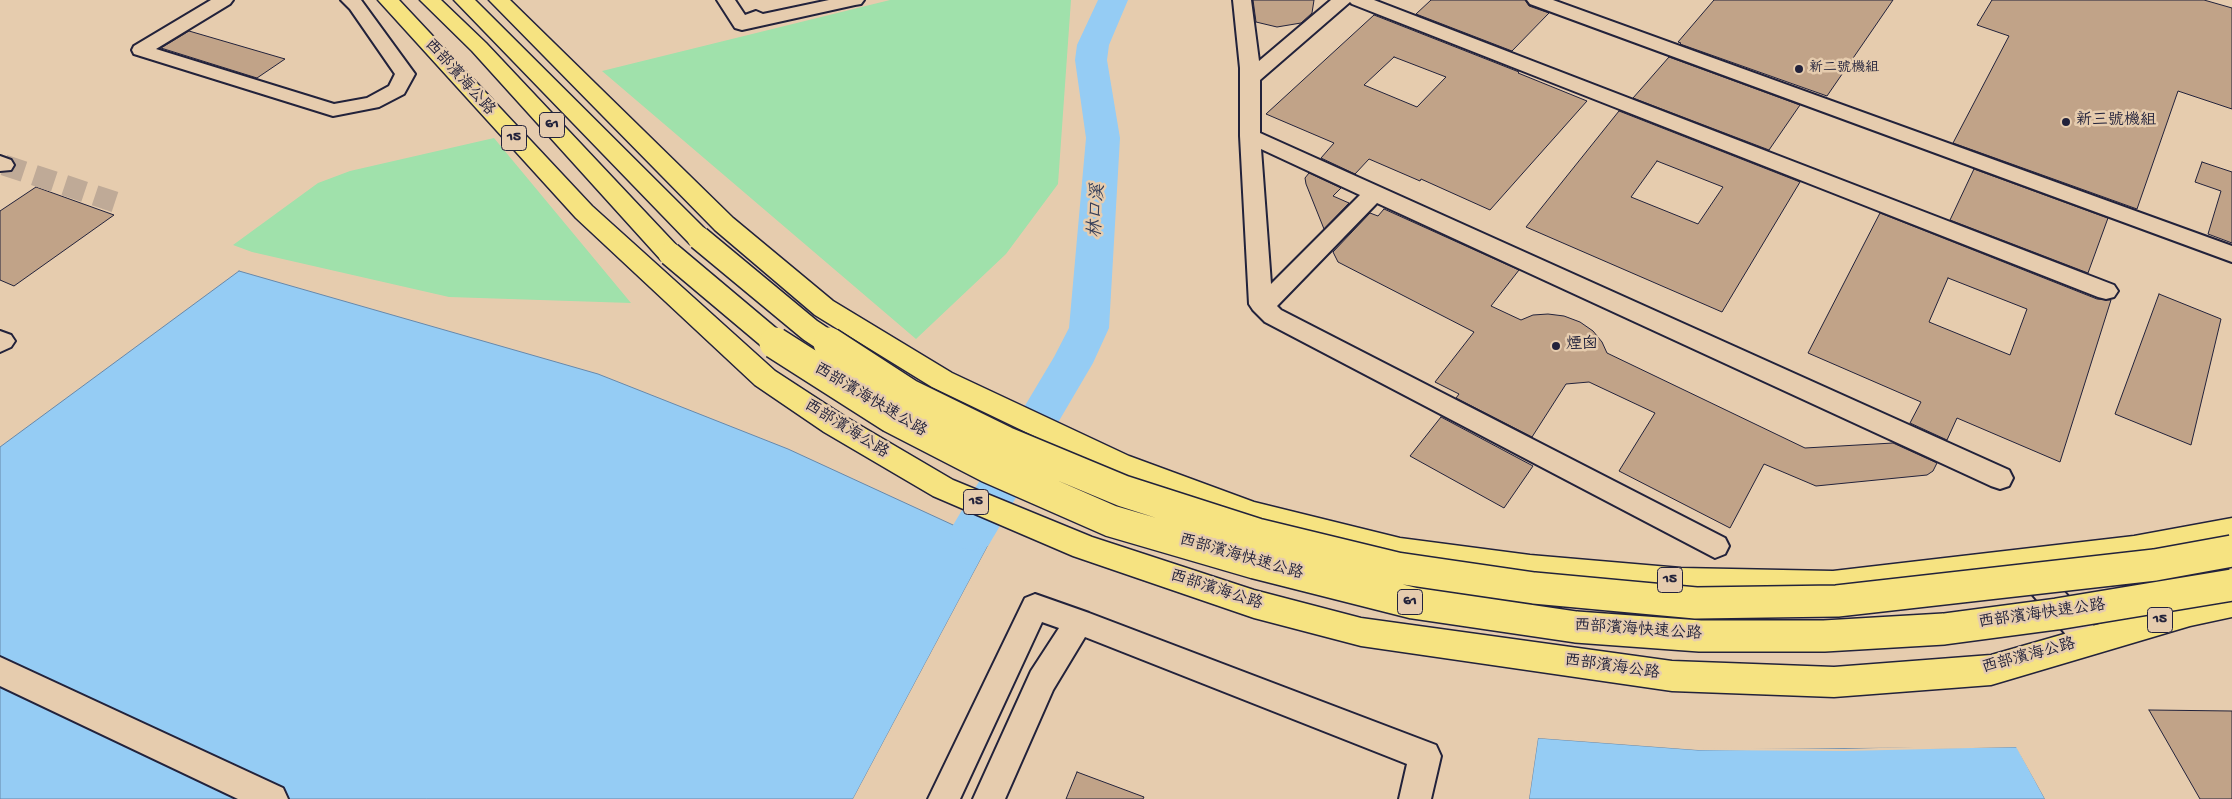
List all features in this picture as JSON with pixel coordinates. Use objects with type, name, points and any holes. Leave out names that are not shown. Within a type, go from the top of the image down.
[{"type":"main road","name":"西部濱海公路","points":[[388,0],[584,212],[645,270],[765,378],[834,424],[943,488],[1084,547],[1254,604],[1360,632],[1672,676],[1834,682],[1991,670],[2190,612],[2232,603]]},
{"type":"main road","name":"西部濱海快速公路","points":[[430,0],[479,47],[670,254],[778,344],[891,417],[988,467],[1112,520],[1255,563],[1413,603],[1576,627],[1700,636],[1824,636],[1944,629],[2057,614],[2232,585]]},
{"type":"main road","name":"西部濱海快速公路","points":[[464,0],[699,238],[810,330],[909,395],[1005,442],[1122,491],[1239,529],[1396,568],[1534,588],[1696,603],[1837,601],[2155,565],[2232,551]]},
{"type":"main road","name":"15","points":[[499,0],[647,145],[724,224],[824,308],[942,380],[1119,464],[1243,510],[1400,551],[1530,568],[1681,581],[1833,584],[2134,548],[2232,531]]},
{"type":"street","points":[[224,0],[141,50],[333,110],[372,104],[397,90],[405,74],[356,5],[350,0]]},
{"type":"street","points":[[726,0],[742,24]]},
{"type":"street","points":[[742,24],[790,0]]},
{"type":"street","points":[[742,24],[855,0]]},
{"type":"street","points":[[1242,0],[1250,80],[1250,136],[1261,304],[1273,316],[1715,546]]},
{"type":"street","points":[[1250,80],[1342,0]]},
{"type":"street","points":[[1358,0],[2106,290]]},
{"type":"street","points":[[1536,0],[2232,254]]},
{"type":"street","points":[[1250,136],[2000,478]]},
{"type":"street","points":[[1264,306],[1374,193]]},
{"type":"street","points":[[2022,562],[2089,641]]},
{"type":"street","points":[[944,799],[1035,607],[1079,622],[1425,756],[1415,799]]},
{"type":"street","points":[[989,799],[1042,681],[1079,622]]},
{"type":"street","points":[[0,671],[272,799]]},
{"type":"green space","points":[[890,0],[1071,0],[1058,184],[1006,254],[916,339],[602,71]]},
{"type":"green space","points":[[494,138],[631,303],[449,297],[252,252],[233,245],[318,183],[350,171]]},
{"type":"water","points":[[239,271],[598,374],[788,449],[990,542],[853,799],[0,799],[0,447]]},
{"type":"water","points":[[1538,738],[1698,750],[2017,747],[2045,799],[1529,799]]},
{"type":"pier","points":[[990,542],[993,543],[856,799],[853,799]]},
{"type":"pier","points":[[1538,736],[1698,748],[1844,749],[2017,744],[2047,799],[2045,799],[2016,747],[1844,751],[1698,750],[1538,738],[1529,799],[1526,799],[1536,738]]},
{"type":"building","points":[[1253,0],[1314,0],[1312,13],[1301,23],[1277,27],[1256,22]]},
{"type":"building","points":[[1431,0],[1525,0],[1529,6],[1549,13],[1512,51],[1416,14]]},
{"type":"building","name":"新二號機組","points":[[1714,0],[1893,0],[1827,96],[1680,44],[1678,42]]},
{"type":"building","name":"新三號機組","points":[[1992,0],[2204,0],[2232,8],[2232,109],[2178,91],[2137,209],[1953,143],[2009,36],[1977,25]]},
{"type":"building","points":[[1374,15],[1587,101],[1490,210],[1421,179],[1420,181],[1369,159],[1355,174],[1321,158],[1334,143],[1266,114]],"holes":[[[1394,57],[1446,77],[1417,107],[1364,85]]]},
{"type":"building","points":[[189,31],[285,59],[257,78],[161,48]]},
{"type":"building","points":[[1669,57],[1800,105],[1769,150],[1633,98]]},
{"type":"building","points":[[1619,111],[1800,182],[1722,312],[1526,227]],"holes":[[[1657,161],[1723,187],[1698,224],[1631,197]]]},
{"type":"building","points":[[2202,162],[2232,172],[2232,243],[2208,234],[2221,191],[2195,182]]},
{"type":"building","points":[[1974,169],[2108,218],[2088,273],[1950,220]]},
{"type":"building","points":[[1309,173],[1341,188],[1333,196],[1349,203],[1324,229],[1306,184],[1305,178]]},
{"type":"building","points":[[36,187],[114,215],[14,286],[0,280],[0,211]]},
{"type":"building","points":[[1384,209],[1519,270],[1491,306],[1521,320],[1533,315],[1548,314],[1564,316],[1580,322],[1593,331],[1602,342],[1607,353],[1805,448],[1893,443],[1937,463],[1933,471],[1927,475],[1816,486],[1764,464],[1730,528],[1619,471],[1655,413],[1589,382],[1566,384],[1532,437],[1456,398],[1459,394],[1435,382],[1474,332],[1338,262],[1333,252],[1370,213],[1378,216]]},
{"type":"building","points":[[1880,213],[2097,299],[2111,300],[2060,462],[1957,418],[1947,440],[1910,423],[1921,402],[1808,353]],"holes":[[[1948,278],[2027,309],[2010,355],[1929,322]]]},
{"type":"building","points":[[2159,294],[2221,319],[2191,445],[2115,414]]},
{"type":"building","points":[[1441,417],[1533,466],[1504,508],[1410,456]]},
{"type":"building","points":[[2149,710],[2232,711],[2232,799],[2200,799]]},
{"type":"building","points":[[1077,772],[1144,797],[1143,799],[1066,799]]},
{"type":"waterway","name":"林口溪","points":[[1041,414],[1072,363],[1089,328],[1103,138],[1091,60],[1093,45],[1113,0]]},
{"type":"waterway","name":"林口溪","points":[[994,495],[1028,437]]},
{"type":"waterway","name":"林口溪","points":[[972,532],[981,518]]},
{"type":"tunnel","points":[[4,165],[115,202]]},
{"type":"place","name":"新二號機組","points":[[1799,69]]},
{"type":"place","name":"新三號機組","points":[[2066,122]]},
{"type":"place","name":"煙囪","points":[[1556,346]]}]
